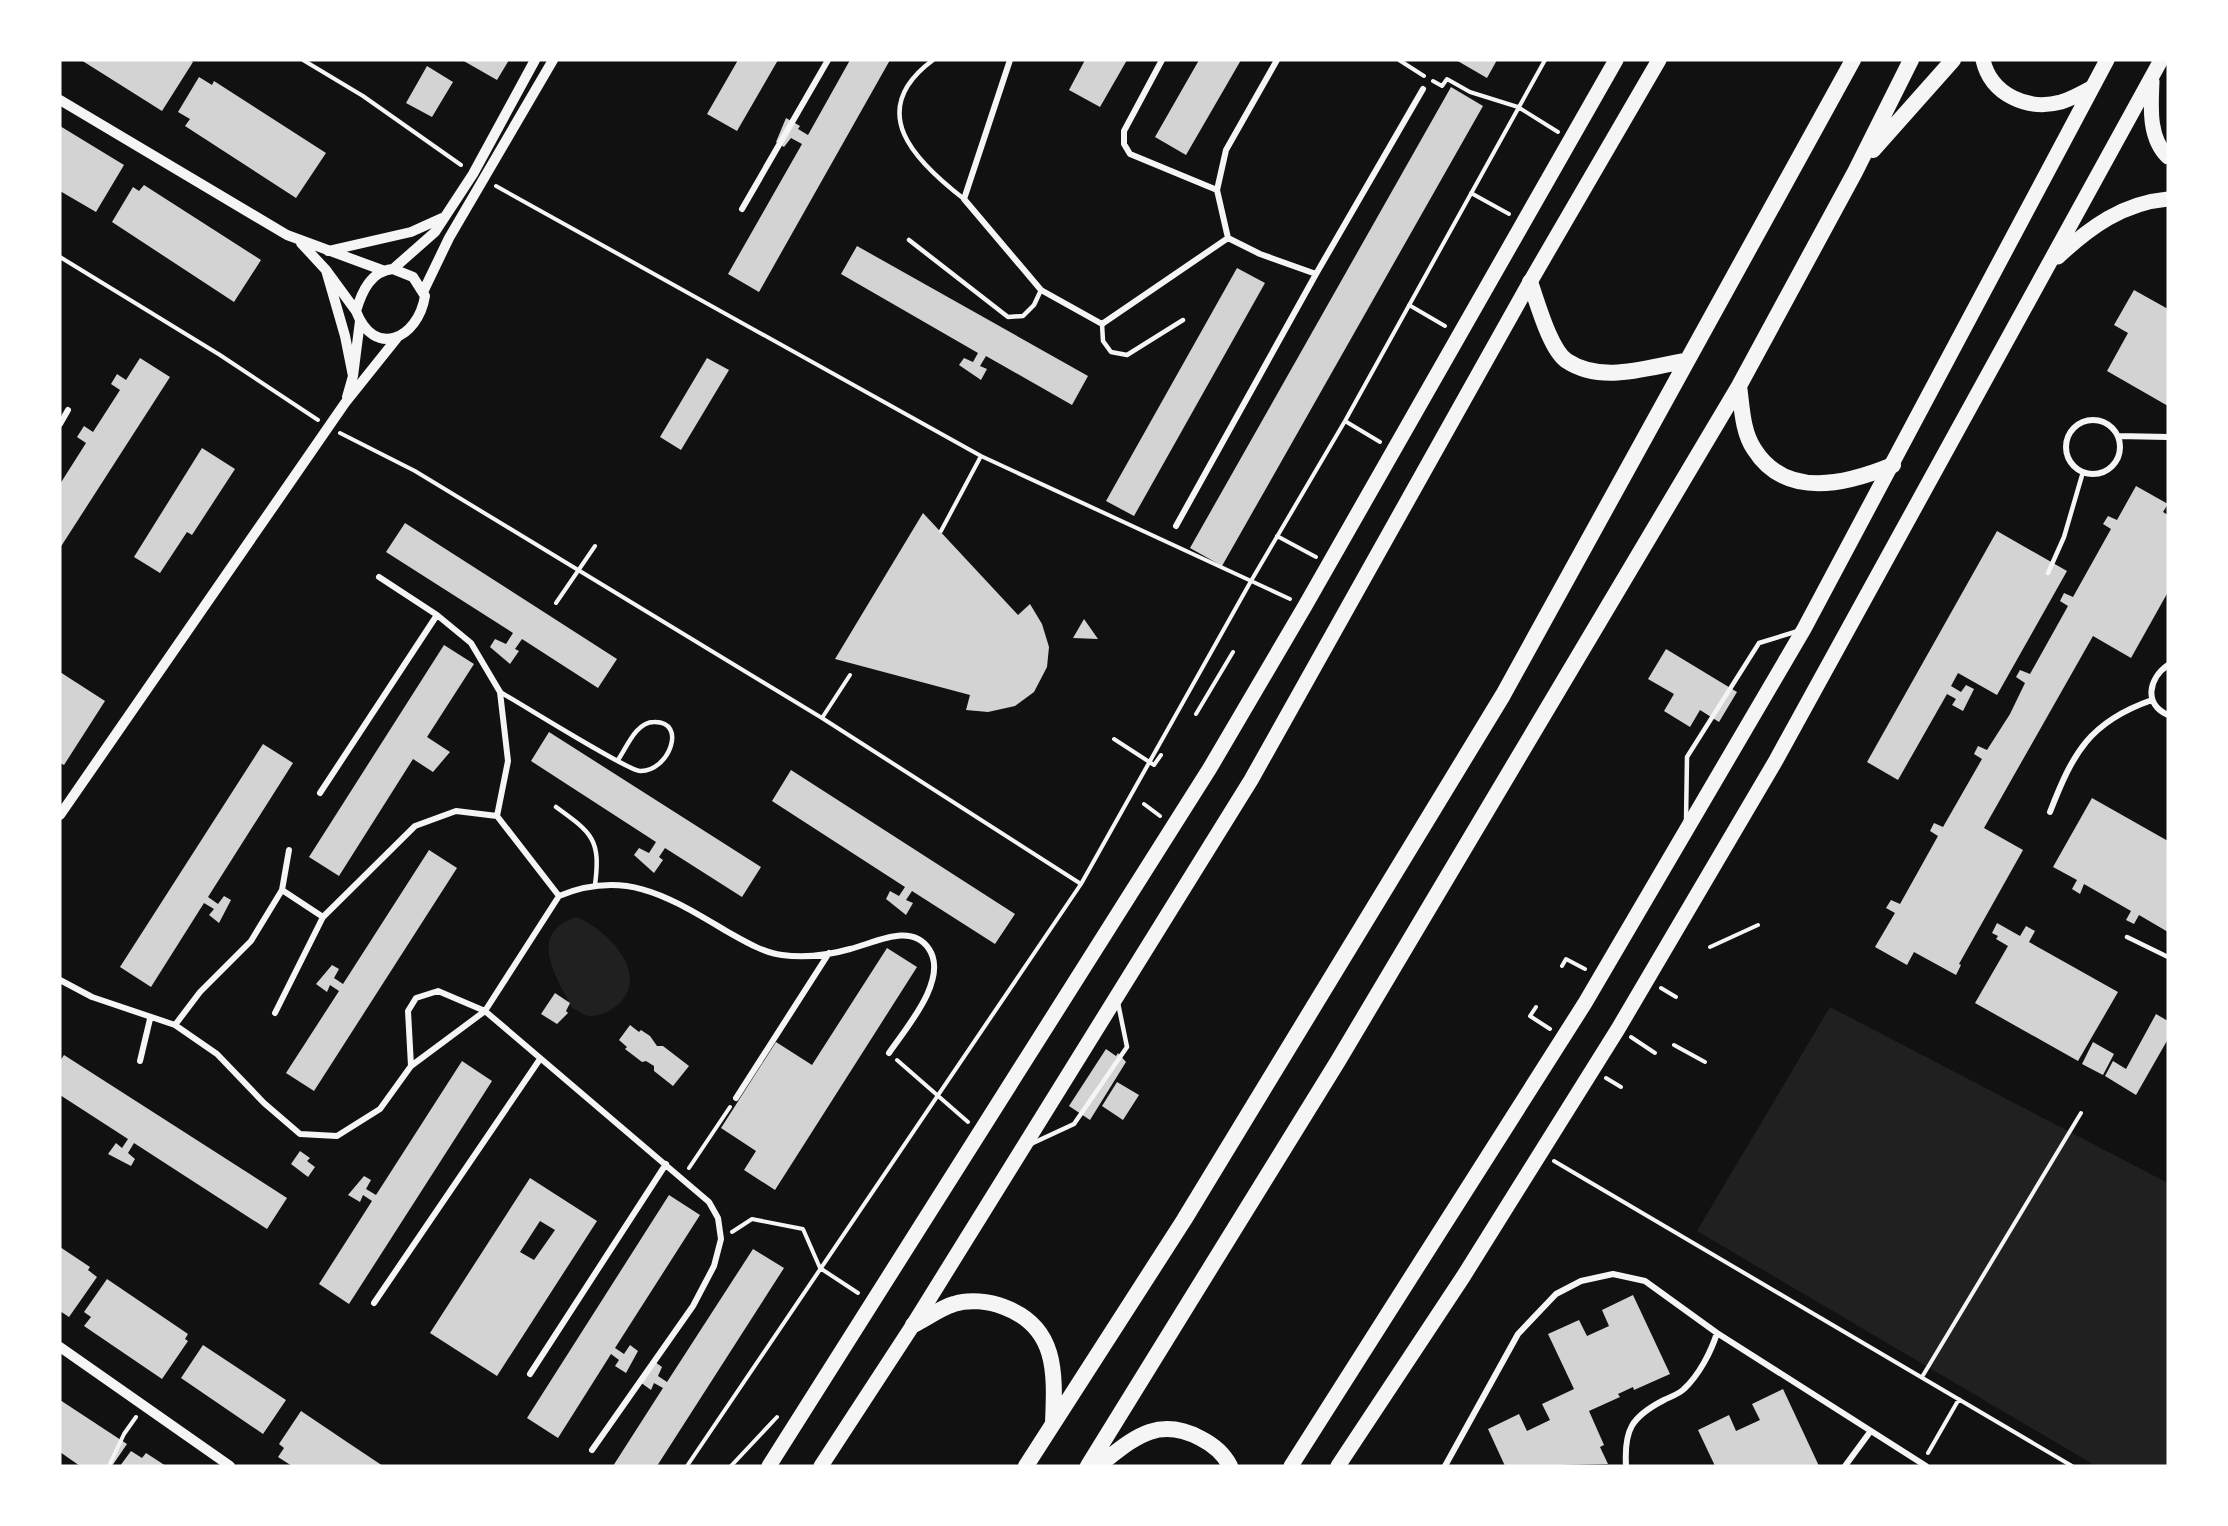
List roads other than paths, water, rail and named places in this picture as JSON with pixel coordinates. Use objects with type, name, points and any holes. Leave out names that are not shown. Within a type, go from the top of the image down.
[{"type":"highway","points":[[1833,97],[1844,60]]},
{"type":"highway","points":[[1026,1466],[1184,1220],[1503,695],[1685,361],[1853,60]]},
{"type":"highway","points":[[1088,1466],[1338,1061],[1739,386],[1855,172],[1911,60]]},
{"type":"highway","points":[[1855,172],[1953,60]]},
{"type":"highway","points":[[1530,282],[1546,329],[1566,360],[1605,374],[1685,361]]},
{"type":"highway","points":[[1739,386],[1744,422],[1753,448],[1769,468],[1788,478],[1809,484],[1837,483],[1893,465]]},
{"type":"highway","points":[[913,1325],[955,1303],[989,1301],[1017,1311],[1037,1327],[1051,1355],[1055,1382],[1052,1425]]},
{"type":"highway","points":[[1098,1466],[1132,1439],[1158,1428],[1185,1430],[1210,1443],[1230,1466]]},
{"type":"main road","points":[[769,1466],[854,1336],[872,1302],[1210,768],[1305,606],[1616,60]]},
{"type":"main road","points":[[820,1466],[913,1325],[1251,780],[1530,282],[1659,60]]},
{"type":"main road","points":[[1983,60],[1998,87],[2016,101],[2060,102],[2091,88]]},
{"type":"main road","points":[[1291,1466],[1563,1038],[1804,629],[2107,60]]},
{"type":"main road","points":[[1338,1466],[1463,1277],[1541,1153],[1618,1029],[1776,762],[2161,60]]},
{"type":"main road","points":[[2152,78],[2151,115],[2155,135],[2162,151],[2168,157]]},
{"type":"main road","points":[[2046,270],[2081,235],[2104,219],[2129,207],[2168,199]]},
{"type":"street","points":[[345,403],[353,376],[358,316],[368,284],[435,232],[442,218],[473,174],[535,60]]},
{"type":"street","points":[[60,815],[345,403],[397,338],[407,332],[421,316],[423,292],[449,238],[553,60]]},
{"type":"street","points":[[742,209],[828,60]]},
{"type":"street","points":[[1010,60],[964,199],[1041,290],[1102,324],[1228,238]]},
{"type":"street","points":[[1162,60],[1124,131],[1124,144],[1130,154],[1217,190]]},
{"type":"street","points":[[1228,238],[1217,190],[1226,150],[1277,60]]},
{"type":"street","points":[[1176,526],[1316,274],[1423,89]]},
{"type":"street","points":[[60,100],[299,241],[413,277],[423,292]]},
{"type":"street","points":[[327,251],[411,232],[442,218]]},
{"type":"street","points":[[1228,238],[1260,254],[1316,274]]},
{"type":"street","points":[[299,241],[326,270],[358,316],[376,336],[397,338]]},
{"type":"street","points":[[326,270],[345,336],[353,376]]},
{"type":"street","points":[[60,424],[68,410]]},
{"type":"street","points":[[2087,420],[2100,420],[2111,426],[2118,436],[2120,447],[2112,466],[2103,472],[2083,472],[2067,458],[2065,447],[2068,435],[2075,425],[2087,420]]},
{"type":"street","points":[[2118,436],[2168,437]]},
{"type":"street","points":[[379,577],[437,615],[471,643],[500,692],[508,760],[497,816]]},
{"type":"street","points":[[320,793],[437,615]]},
{"type":"street","points":[[2168,665],[2157,672],[2151,686],[2152,700],[2161,712],[2168,715]]},
{"type":"street","points":[[2050,812],[2068,765],[2086,741],[2124,710],[2152,700]]},
{"type":"street","points":[[275,1013],[323,917],[415,826],[456,812],[497,816],[559,896]]},
{"type":"street","points":[[175,1025],[200,992],[251,941],[282,890],[289,850]]},
{"type":"street","points":[[60,980],[92,997],[150,1019],[175,1025],[217,1054],[264,1103],[300,1134],[337,1136],[380,1110],[411,1066],[485,1011],[559,896],[608,883],[641,888],[675,901],[746,942],[780,955],[849,950],[896,935],[915,937],[928,947],[936,961],[935,977],[928,993],[890,1053]]},
{"type":"street","points":[[282,890],[323,917]]},
{"type":"street","points":[[736,1098],[829,953]]},
{"type":"street","points":[[411,1066],[408,1011],[417,998],[438,991],[485,1011],[709,1202],[718,1218],[721,1239],[714,1266],[693,1306],[592,1450]]},
{"type":"street","points":[[140,1061],[150,1019]]},
{"type":"street","points":[[374,1303],[540,1059]]},
{"type":"street","points":[[530,1374],[666,1164]]},
{"type":"street","points":[[1445,1466],[1518,1334],[1556,1294],[1581,1281],[1613,1274],[1645,1281],[1717,1333],[1924,1465]]},
{"type":"street","points":[[1626,1466],[1624,1440],[1636,1419],[1650,1407],[1684,1390],[1702,1366],[1717,1333]]},
{"type":"street","points":[[60,1347],[230,1466]]},
{"type":"street","points":[[1845,1466],[1870,1432]]},
{"type":"lane","points":[[933,60],[919,71],[907,86],[900,106],[899,125],[918,159],[964,199]]},
{"type":"lane","points":[[909,240],[1008,316],[1023,316],[1034,305],[1041,290]]},
{"type":"lane","points":[[1102,324],[1103,341],[1111,352],[1127,354],[1183,320]]},
{"type":"lane","points":[[2048,573],[2064,537],[2083,472]]},
{"type":"lane","points":[[1685,832],[1687,757],[1759,643],[1804,629]]},
{"type":"lane","points":[[500,692],[618,760],[638,771],[649,770],[661,764],[671,750],[673,736],[668,728],[659,722],[650,722],[640,727],[618,760]]},
{"type":"lane","points":[[556,807],[590,833],[596,843],[598,855],[595,885]]},
{"type":"lane","points":[[2127,937],[2168,957]]},
{"type":"lane","points":[[1025,1146],[1074,1124],[1127,1047],[1116,996]]}]
